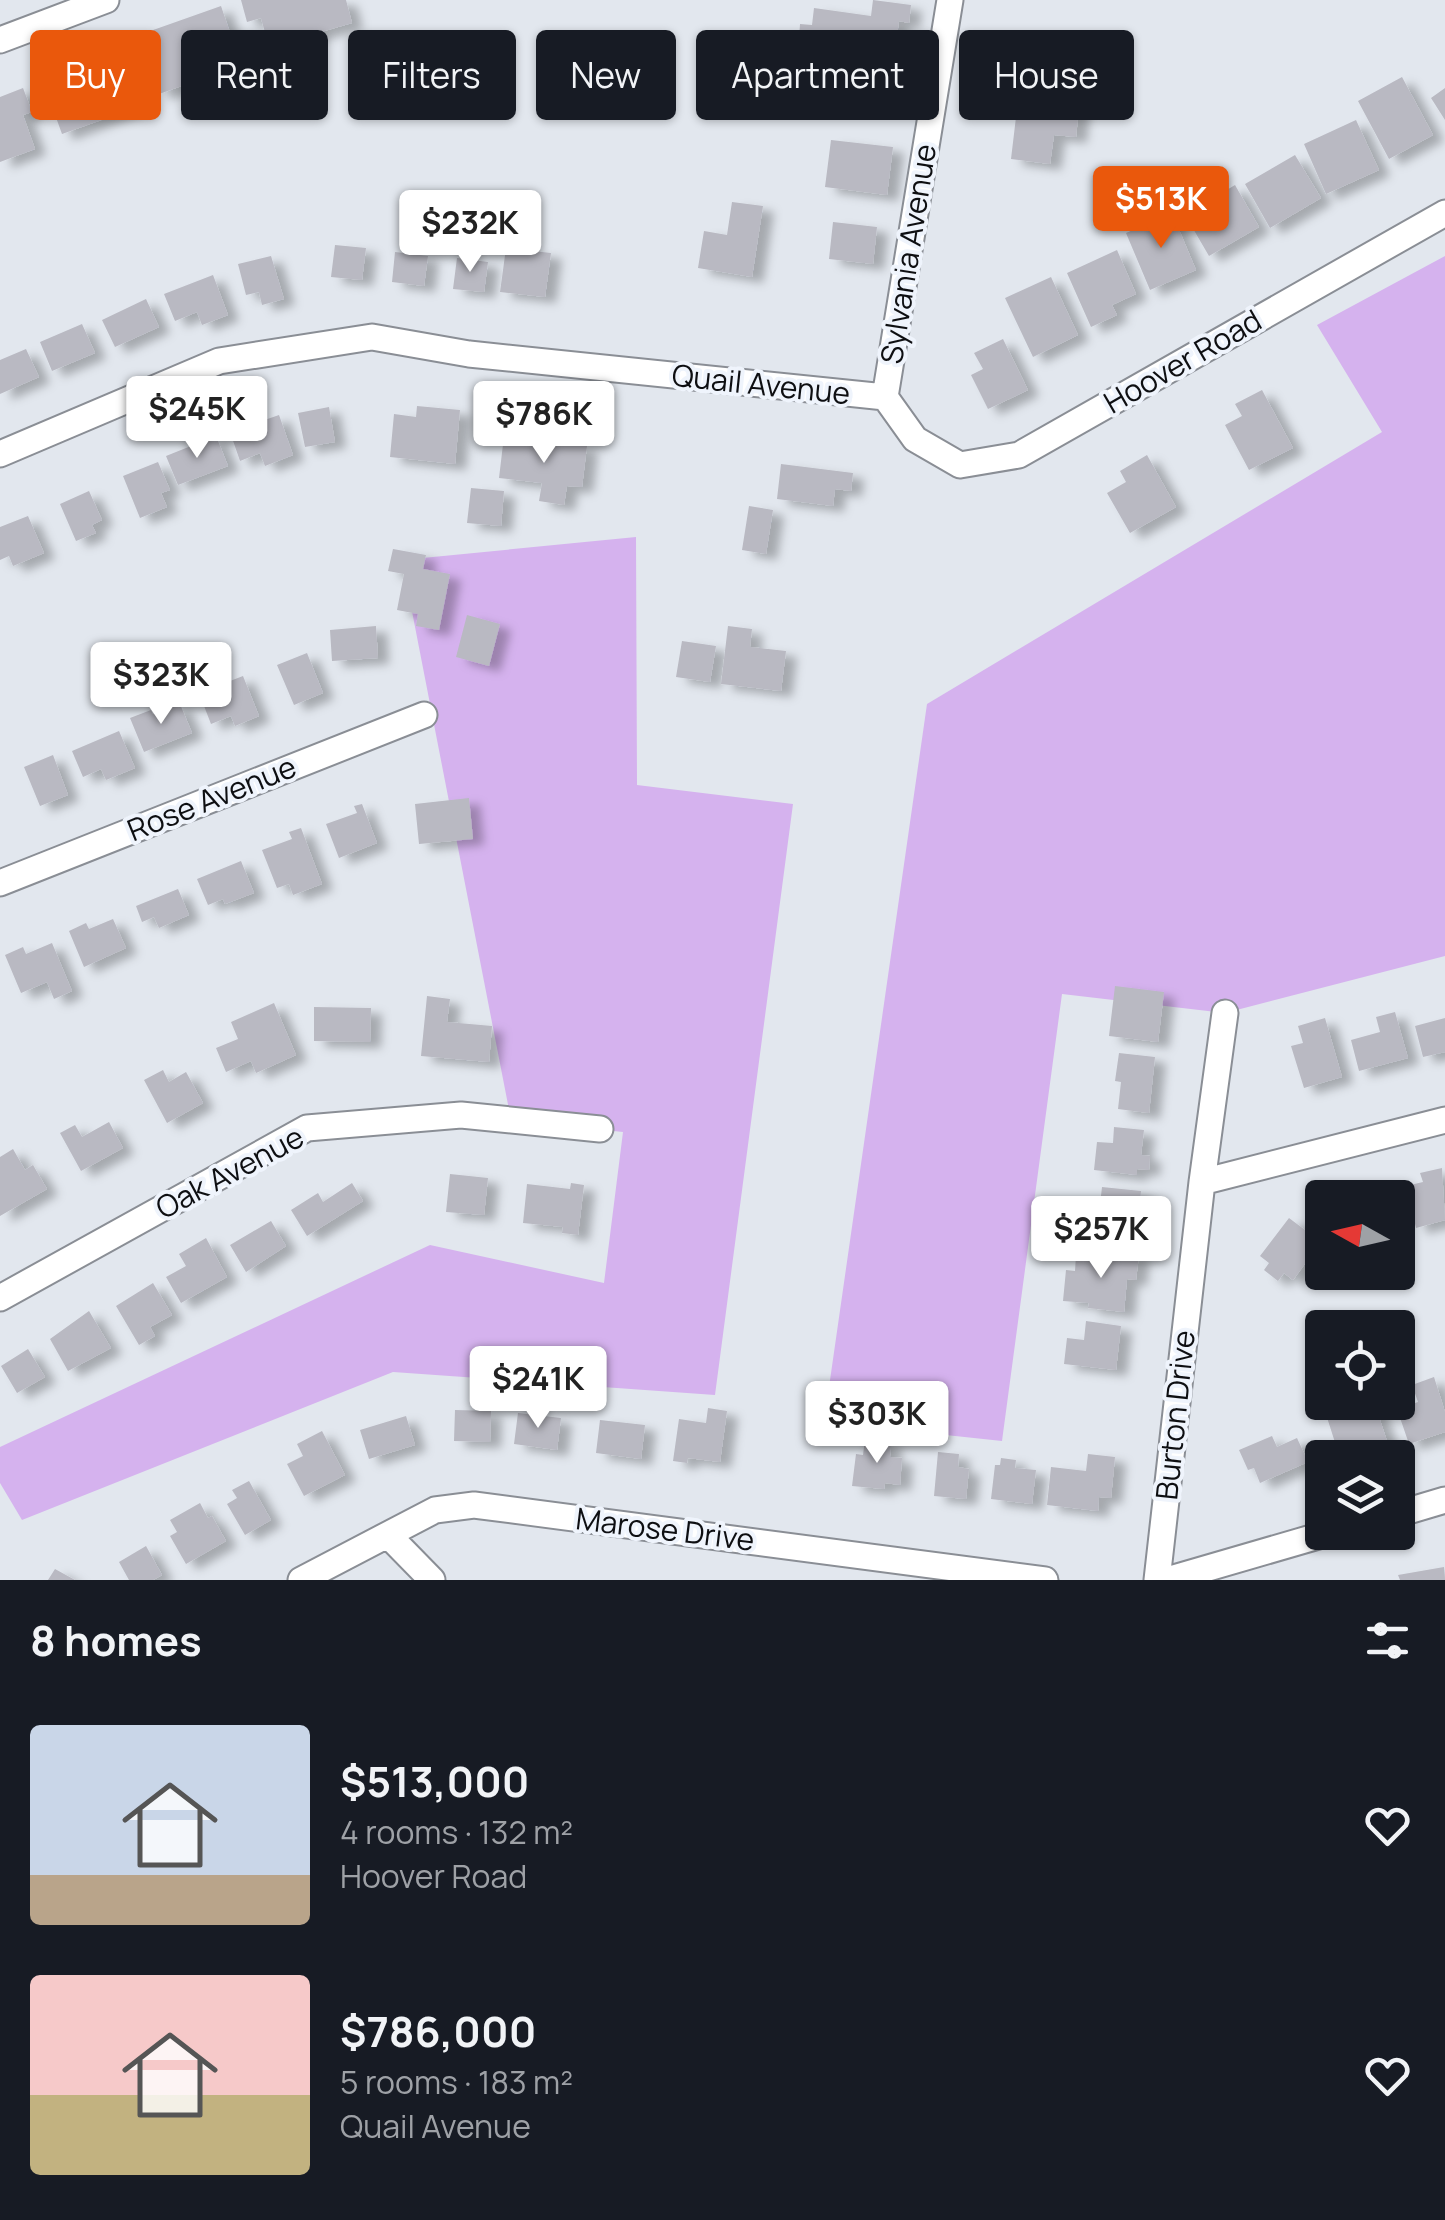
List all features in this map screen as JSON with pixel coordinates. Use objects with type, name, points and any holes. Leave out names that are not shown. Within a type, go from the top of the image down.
[{"type":"street","points":[[0,40],[106,0]]},
{"type":"street","name":"Sylvania Avenue","points":[[915,439],[885,398],[950,0]]},
{"type":"street","name":"Hoover Road","points":[[915,439],[960,465],[1020,455],[1445,213]]},
{"type":"street","name":"Quail Avenue","points":[[0,454],[219,361],[372,337],[469,354],[885,398]]},
{"type":"street","name":"Rose Avenue","points":[[0,883],[424,715]]},
{"type":"street","name":"Burton Drive","points":[[1157,1580],[1225,1013]]},
{"type":"street","name":"Oak Avenue","points":[[0,1298],[307,1128],[461,1115],[600,1130]]},
{"type":"street","points":[[1202,1182],[1445,1120]]},
{"type":"street","points":[[1415,1509],[1445,1500]]},
{"type":"street","name":"Marose Drive","points":[[300,1580],[435,1510],[474,1505],[1045,1580]]},
{"type":"street","points":[[388,1535],[432,1580]]},
{"type":"street","points":[[1167,1580],[1305,1540]]},
{"type":"shaded area","points":[[1445,256],[1445,956],[1225,1013],[1062,994],[1002,1441],[824,1422],[927,704],[1382,432],[1317,325]]},
{"type":"shaded area","points":[[636,537],[637,785],[793,804],[715,1395],[393,1372],[22,1520],[0,1483],[0,1447],[430,1245],[604,1283],[623,1132],[511,1120],[402,560]]},
{"type":"building","points":[[241,0],[346,0],[352,23],[328,30],[264,30],[261,18],[247,22]]},
{"type":"building","points":[[873,0],[911,5],[909,23],[899,21],[898,30],[800,30],[800,24],[812,25],[814,8],[871,16]]},
{"type":"building","points":[[221,6],[229,30],[181,30],[181,86],[161,93],[161,30],[153,30]]},
{"type":"building","points":[[1402,77],[1433,135],[1389,159],[1358,101]]},
{"type":"building","points":[[23,88],[30,113],[23,115],[35,149],[0,162],[0,97]]},
{"type":"building","points":[[1445,88],[1445,120],[1431,98]]},
{"type":"building","points":[[57,120],[101,120],[62,134]]},
{"type":"building","points":[[1016,120],[1078,120],[1076,137],[1054,135],[1050,164],[1011,159]]},
{"type":"building","points":[[1356,120],[1379,170],[1326,194],[1304,144]]},
{"type":"building","points":[[831,140],[893,147],[887,195],[825,187]]},
{"type":"building","points":[[1295,155],[1321,198],[1270,228],[1245,184]]},
{"type":"building","points":[[1235,185],[1259,227],[1209,256],[1185,215]]},
{"type":"building","points":[[732,202],[763,206],[752,277],[698,268],[704,231],[727,235]]},
{"type":"building","points":[[1172,213],[1196,270],[1150,290],[1126,233]]},
{"type":"building","points":[[833,222],[877,227],[873,264],[829,259]]},
{"type":"building","points":[[335,245],[366,248],[362,280],[331,277]]},
{"type":"building","points":[[506,248],[551,253],[545,297],[500,292]]},
{"type":"building","points":[[1117,250],[1136,294],[1112,305],[1117,315],[1091,327],[1067,273]]},
{"type":"building","points":[[395,252],[428,256],[424,286],[392,282]]},
{"type":"building","points":[[271,256],[284,299],[262,305],[259,292],[246,295],[238,264]]},
{"type":"building","points":[[457,258],[488,262],[484,292],[453,289]]},
{"type":"building","points":[[213,275],[228,315],[202,325],[197,312],[175,321],[164,294]]},
{"type":"building","points":[[1051,277],[1078,335],[1033,357],[1005,298]]},
{"type":"building","points":[[146,299],[159,327],[115,347],[102,320]]},
{"type":"building","points":[[82,324],[95,353],[52,371],[40,342]]},
{"type":"building","points":[[1003,339],[1028,390],[988,409],[971,375],[983,369],[974,353]]},
{"type":"building","points":[[26,349],[39,377],[0,394],[0,360]]},
{"type":"building","points":[[1262,390],[1293,448],[1249,470],[1225,425],[1242,416],[1235,404]]},
{"type":"building","points":[[417,406],[460,410],[455,464],[390,457],[394,414],[416,417]]},
{"type":"building","points":[[329,407],[335,442],[305,447],[298,413]]},
{"type":"building","points":[[279,415],[293,455],[265,466],[260,453],[240,461],[230,432]]},
{"type":"building","points":[[216,436],[228,466],[178,485],[166,456]]},
{"type":"building","points":[[504,436],[587,446],[582,487],[567,486],[564,505],[539,501],[542,483],[499,478]]},
{"type":"building","points":[[1147,455],[1176,507],[1130,533],[1107,493],[1126,482],[1120,471]]},
{"type":"building","points":[[158,462],[170,490],[161,493],[167,507],[140,518],[123,476]]},
{"type":"building","points":[[781,464],[853,473],[851,491],[835,489],[833,506],[777,499]]},
{"type":"building","points":[[471,488],[504,491],[501,526],[467,523]]},
{"type":"building","points":[[89,491],[102,520],[92,525],[96,533],[76,541],[60,504]]},
{"type":"building","points":[[749,506],[773,510],[766,554],[742,550]]},
{"type":"building","points":[[28,516],[44,553],[13,566],[9,556],[0,560],[0,527]]},
{"type":"building","points":[[393,549],[426,555],[423,569],[450,574],[439,630],[416,626],[418,614],[397,610],[404,574],[388,571]]},
{"type":"building","points":[[467,615],[500,624],[489,666],[456,657]]},
{"type":"building","points":[[376,626],[378,658],[332,661],[330,630]]},
{"type":"building","points":[[728,626],[752,629],[750,647],[786,651],[781,691],[721,684]]},
{"type":"building","points":[[682,641],[716,646],[710,682],[676,677]]},
{"type":"building","points":[[307,653],[323,693],[294,705],[277,665]]},
{"type":"building","points":[[243,676],[259,716],[235,726],[231,716],[211,724],[199,693]]},
{"type":"building","points":[[180,704],[192,733],[144,752],[130,718]]},
{"type":"building","points":[[119,731],[135,768],[106,780],[101,769],[83,777],[72,751]]},
{"type":"building","points":[[53,755],[68,795],[40,806],[24,767]]},
{"type":"building","points":[[469,798],[473,839],[419,844],[415,804]]},
{"type":"building","points":[[362,804],[377,843],[339,858],[326,824],[357,813],[354,806]]},
{"type":"building","points":[[301,828],[322,884],[293,895],[289,884],[277,888],[262,850],[292,839],[289,832]]},
{"type":"building","points":[[241,861],[254,893],[225,904],[223,899],[208,905],[197,879]]},
{"type":"building","points":[[178,889],[189,915],[159,928],[154,917],[142,922],[136,906]]},
{"type":"building","points":[[113,919],[126,948],[84,967],[69,931],[86,923],[89,929]]},
{"type":"building","points":[[52,943],[72,991],[54,999],[47,982],[21,993],[5,955],[23,947],[26,954]]},
{"type":"building","points":[[1115,986],[1164,992],[1158,1042],[1109,1036]]},
{"type":"building","points":[[427,996],[450,999],[447,1022],[492,1026],[489,1062],[421,1056]]},
{"type":"building","points":[[274,1003],[296,1055],[256,1073],[251,1061],[226,1072],[216,1048],[238,1039],[231,1022]]},
{"type":"building","points":[[314,1007],[371,1008],[370,1042],[314,1041]]},
{"type":"building","points":[[1395,1012],[1408,1058],[1359,1071],[1351,1040],[1380,1032],[1376,1017]]},
{"type":"building","points":[[1325,1018],[1342,1077],[1304,1088],[1291,1046],[1303,1043],[1298,1026]]},
{"type":"building","points":[[1445,1018],[1445,1052],[1423,1057],[1415,1026]]},
{"type":"building","points":[[1119,1053],[1155,1057],[1149,1113],[1118,1109],[1121,1082],[1115,1081]]},
{"type":"building","points":[[163,1070],[169,1082],[186,1072],[203,1103],[167,1123],[144,1080]]},
{"type":"building","points":[[109,1122],[123,1148],[81,1171],[60,1133],[75,1125],[82,1137]]},
{"type":"building","points":[[1114,1127],[1144,1130],[1141,1155],[1150,1156],[1149,1170],[1137,1169],[1137,1175],[1094,1170],[1097,1142],[1113,1143]]},
{"type":"building","points":[[13,1149],[25,1170],[33,1165],[47,1189],[0,1216],[0,1157]]},
{"type":"building","points":[[1442,1168],[1445,1220],[1416,1228],[1415,1184],[1423,1182],[1420,1173]]},
{"type":"building","points":[[450,1174],[488,1178],[484,1215],[446,1212]]},
{"type":"building","points":[[352,1183],[363,1201],[307,1236],[291,1210],[318,1193],[323,1202]]},
{"type":"building","points":[[571,1183],[584,1185],[578,1235],[562,1233],[563,1227],[523,1223],[527,1184],[570,1189]]},
{"type":"building","points":[[1102,1187],[1141,1191],[1137,1235],[1097,1231]]},
{"type":"building","points":[[1289,1218],[1305,1230],[1305,1264],[1293,1280],[1284,1273],[1278,1281],[1264,1270],[1269,1263],[1260,1256]]},
{"type":"building","points":[[271,1221],[286,1246],[246,1272],[230,1245]]},
{"type":"building","points":[[206,1238],[227,1277],[181,1303],[166,1277],[186,1266],[179,1254]]},
{"type":"building","points":[[1121,1253],[1139,1255],[1136,1280],[1127,1279],[1124,1312],[1063,1301],[1066,1270],[1075,1271],[1076,1255],[1121,1259]]},
{"type":"building","points":[[153,1283],[172,1315],[150,1327],[155,1336],[139,1345],[116,1306]]},
{"type":"building","points":[[89,1311],[111,1348],[68,1371],[50,1339]]},
{"type":"building","points":[[1086,1321],[1121,1326],[1116,1370],[1064,1364],[1067,1338],[1084,1340]]},
{"type":"building","points":[[28,1349],[45,1377],[17,1393],[1,1366]]},
{"type":"building","points":[[1434,1377],[1445,1412],[1445,1432],[1415,1442],[1408,1440],[1401,1420],[1415,1420],[1415,1384]]},
{"type":"building","points":[[708,1408],[727,1411],[720,1462],[688,1458],[687,1463],[673,1461],[679,1419],[706,1423]]},
{"type":"building","points":[[455,1410],[491,1411],[490,1442],[454,1441]]},
{"type":"building","points":[[518,1413],[561,1418],[557,1450],[514,1444]]},
{"type":"building","points":[[406,1416],[415,1445],[369,1459],[360,1430]]},
{"type":"building","points":[[600,1420],[645,1425],[641,1459],[596,1453]]},
{"type":"building","points":[[1328,1420],[1380,1420],[1387,1440],[1334,1440]]},
{"type":"building","points":[[322,1431],[345,1475],[304,1496],[287,1464],[303,1456],[297,1444]]},
{"type":"building","points":[[1272,1436],[1277,1447],[1297,1438],[1305,1463],[1260,1483],[1254,1468],[1248,1470],[1239,1450]]},
{"type":"building","points":[[865,1439],[891,1442],[890,1457],[902,1458],[900,1485],[885,1483],[884,1489],[852,1486],[856,1454],[863,1455]]},
{"type":"building","points":[[938,1452],[959,1454],[958,1467],[969,1469],[966,1499],[934,1496]]},
{"type":"building","points":[[1088,1454],[1115,1457],[1111,1498],[1099,1497],[1098,1511],[1047,1505],[1051,1467],[1086,1471]]},
{"type":"building","points":[[1001,1458],[1016,1460],[1015,1468],[1036,1470],[1032,1504],[991,1499],[995,1465],[1000,1465]]},
{"type":"building","points":[[249,1481],[271,1520],[245,1535],[227,1504],[237,1498],[232,1490]]},
{"type":"building","points":[[200,1503],[226,1541],[186,1564],[170,1536],[177,1532],[170,1520]]},
{"type":"building","points":[[146,1546],[162,1575],[153,1580],[129,1580],[119,1562]]},
{"type":"building","points":[[1444,1567],[1445,1580],[1400,1580],[1398,1575]]},
{"type":"building","points":[[55,1569],[75,1580],[48,1580]]}]
